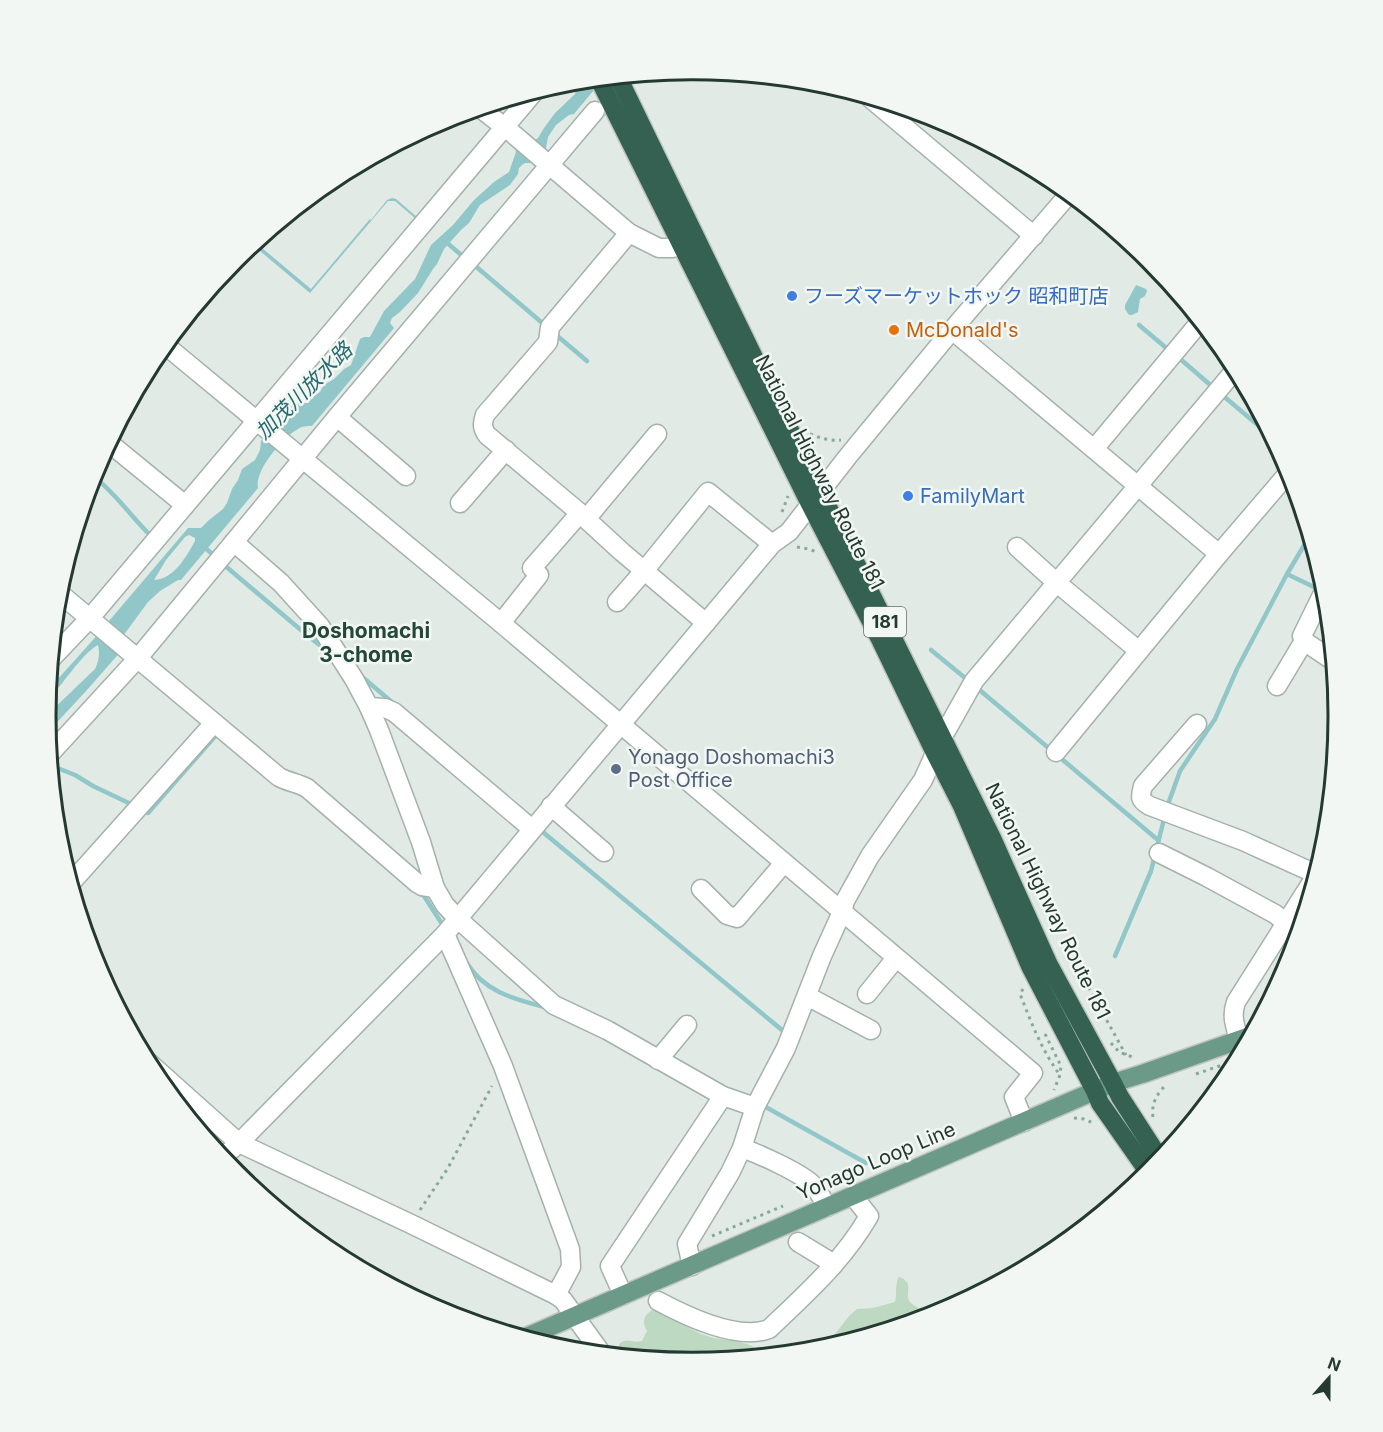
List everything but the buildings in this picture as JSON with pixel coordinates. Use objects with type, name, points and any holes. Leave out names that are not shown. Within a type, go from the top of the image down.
[{"type":"highway","name":"National Highway Route 181","points":[[622,84],[760,370],[816,498]]},
{"type":"highway","name":"National Highway Route 181","points":[[602,86],[816,498],[939,745],[992,838],[1048,963],[1119,1097],[1155,1151]]},
{"type":"highway","name":"National Highway Route 181","points":[[939,745],[1030,966],[1100,1103],[1143,1164]]},
{"type":"main road","name":"Yonago Loop Line","points":[[537,1332],[1113,1083],[1142,1074],[1242,1033]]},
{"type":"street","points":[[59,652],[93,620],[185,505],[260,424],[509,130],[528,102]]},
{"type":"street","points":[[57,746],[234,542],[299,457],[337,417],[595,111]]},
{"type":"street","points":[[885,111],[1034,236]]},
{"type":"street","points":[[488,114],[629,233],[659,248],[673,248]]},
{"type":"street","points":[[229,1152],[445,934],[772,544],[789,531],[952,330],[1064,200]]},
{"type":"street","points":[[629,233],[550,327],[548,342],[485,415],[483,429],[487,435],[706,623]]},
{"type":"street","points":[[1094,449],[1195,328]]},
{"type":"street","points":[[952,330],[1219,554]]},
{"type":"street","points":[[172,351],[501,623],[1033,1073],[1014,1097],[1024,1122]]},
{"type":"street","points":[[692,1266],[687,1244],[730,1173],[742,1148],[755,1107],[810,997],[845,900],[870,856],[916,790],[974,681],[1229,377]]},
{"type":"street","points":[[337,417],[406,476]]},
{"type":"street","points":[[501,623],[539,575],[532,568],[583,516],[657,434]]},
{"type":"street","points":[[115,448],[185,505]]},
{"type":"street","points":[[460,503],[506,450]]},
{"type":"street","points":[[1056,752],[1282,480]]},
{"type":"street","points":[[617,602],[708,492],[772,544]]},
{"type":"street","points":[[234,542],[281,583],[320,626],[354,679],[380,730],[421,842],[435,888],[445,905],[554,1005],[607,1030],[723,1096],[755,1107]]},
{"type":"street","points":[[1017,547],[1139,651]]},
{"type":"street","points":[[67,599],[279,777],[307,788],[417,883],[428,888],[435,888]]},
{"type":"street","points":[[1317,604],[1302,636],[1304,641],[1324,655]]},
{"type":"street","points":[[1278,686],[1304,641]]},
{"type":"street","points":[[369,707],[385,708],[394,712],[532,829]]},
{"type":"street","points":[[76,877],[214,723]]},
{"type":"street","points":[[1197,724],[1143,786],[1141,796],[1143,802],[1243,841],[1308,873]]},
{"type":"street","points":[[551,806],[604,852]]},
{"type":"street","points":[[1158,853],[1217,882],[1275,914],[1286,923]]},
{"type":"street","points":[[700,889],[727,915],[737,918],[784,863]]},
{"type":"street","points":[[1245,1029],[1233,1019],[1234,1007],[1300,900]]},
{"type":"street","points":[[445,934],[503,1066],[570,1249],[571,1268],[556,1295]]},
{"type":"street","points":[[867,994],[896,958]]},
{"type":"street","points":[[810,997],[871,1030]]},
{"type":"street","points":[[658,1060],[687,1024]]},
{"type":"street","points":[[175,1085],[239,1143],[556,1295],[563,1300],[595,1345]]},
{"type":"street","points":[[623,1295],[610,1266],[723,1096]]},
{"type":"street","points":[[742,1148],[759,1154],[800,1176],[814,1186],[827,1207]]},
{"type":"street","points":[[658,1301],[691,1318],[725,1330],[760,1332],[769,1329],[822,1279],[856,1237],[869,1216],[853,1196]]},
{"type":"street","points":[[798,1242],[834,1264]]},
{"type":"path","points":[[807,431],[824,439],[845,438]]},
{"type":"path","points":[[793,548],[808,549],[822,556]]},
{"type":"path","points":[[1074,978],[1081,974],[1125,1055]]},
{"type":"path","points":[[1024,986],[1020,994],[1037,1035],[1060,1075]]},
{"type":"path","points":[[1045,1034],[1061,1066],[1060,1075],[1050,1094]]},
{"type":"path","points":[[1115,1048],[1125,1055],[1139,1059]]},
{"type":"path","points":[[1196,1074],[1223,1065]]},
{"type":"path","points":[[411,1224],[448,1168],[503,1066]]},
{"type":"path","points":[[1153,1120],[1152,1113],[1159,1092],[1166,1084],[1176,1081]]},
{"type":"path","points":[[1070,1119],[1084,1119],[1100,1128]]},
{"type":"path","points":[[713,1236],[786,1205]]},
{"type":"green space","points":[[900,1277],[907,1283],[910,1302],[922,1309],[834,1336],[857,1309],[873,1308],[895,1302]]},
{"type":"green space","points":[[654,1309],[672,1316],[701,1334],[741,1342],[755,1349],[692,1352],[618,1348],[620,1343],[626,1341],[642,1341],[647,1331],[644,1318]]},
{"type":"water","points":[[597,87],[574,114],[556,125],[548,137],[546,148],[533,163],[522,165],[510,185],[480,205],[469,223],[444,249],[418,293],[392,318],[390,323],[394,328],[312,426],[305,426],[292,433],[271,455],[260,473],[258,488],[181,580],[160,591],[148,602],[123,636],[122,650],[56,723],[56,706],[95,669],[99,657],[98,645],[85,656],[57,690],[57,680],[188,528],[201,528],[223,509],[242,469],[255,460],[261,441],[294,403],[308,403],[324,385],[351,365],[360,339],[370,337],[384,311],[415,279],[431,245],[453,225],[474,200],[509,172],[516,152],[514,144],[534,141],[538,138],[555,113],[575,94],[576,91]],"holes":[[[189,535],[195,538],[179,566],[168,576],[154,580],[166,560],[185,537]]]},
{"type":"water","points":[[392,198],[418,218],[416,219],[395,201],[388,201],[310,293],[260,251],[262,248],[311,289],[370,219],[387,200]]},
{"type":"water","points":[[1136,285],[1147,291],[1140,299],[1138,312],[1129,315],[1125,305]]},
{"type":"waterway","points":[[446,242],[466,259]]},
{"type":"waterway","points":[[473,264],[547,327]]},
{"type":"waterway","points":[[1139,325],[1171,352]]},
{"type":"waterway","points":[[555,334],[587,361]]},
{"type":"waterway","points":[[1178,357],[1215,389]]},
{"type":"waterway","points":[[1221,394],[1256,423]]},
{"type":"waterway","points":[[101,482],[152,537]]},
{"type":"waterway","points":[[1167,807],[1180,771],[1215,719],[1237,669],[1304,545]]},
{"type":"waterway","points":[[203,546],[217,558]]},
{"type":"waterway","points":[[223,564],[327,651]]},
{"type":"waterway","points":[[1287,574],[1314,587]]},
{"type":"waterway","points":[[931,650],[970,682]]},
{"type":"waterway","points":[[360,675],[393,703]]},
{"type":"waterway","points":[[976,687],[1158,840]]},
{"type":"waterway","points":[[142,810],[148,813],[218,733]]},
{"type":"waterway","points":[[58,768],[135,806]]},
{"type":"waterway","points":[[1115,956],[1151,871],[1165,815]]},
{"type":"waterway","points":[[538,828],[788,1035]]},
{"type":"waterway","points":[[419,893],[424,896],[444,927]]},
{"type":"waterway","points":[[466,962],[474,973],[492,988],[513,998],[548,1008]]},
{"type":"waterway","points":[[762,1104],[866,1163]]},
{"type":"place","name":"フーズマーケットホック 昭和町店","points":[[792,296]]},
{"type":"place","name":"McDonald's","points":[[894,330]]},
{"type":"place","name":"FamilyMart","points":[[908,496]]},
{"type":"place","name":"Yonago Doshomachi3 Post Office","points":[[616,769]]},
{"type":"district","name":"Doshomachi 3-chome","points":[[366,643]]},
{"type":"water label","name":"加茂川放水路","points":[[304,391]]}]
